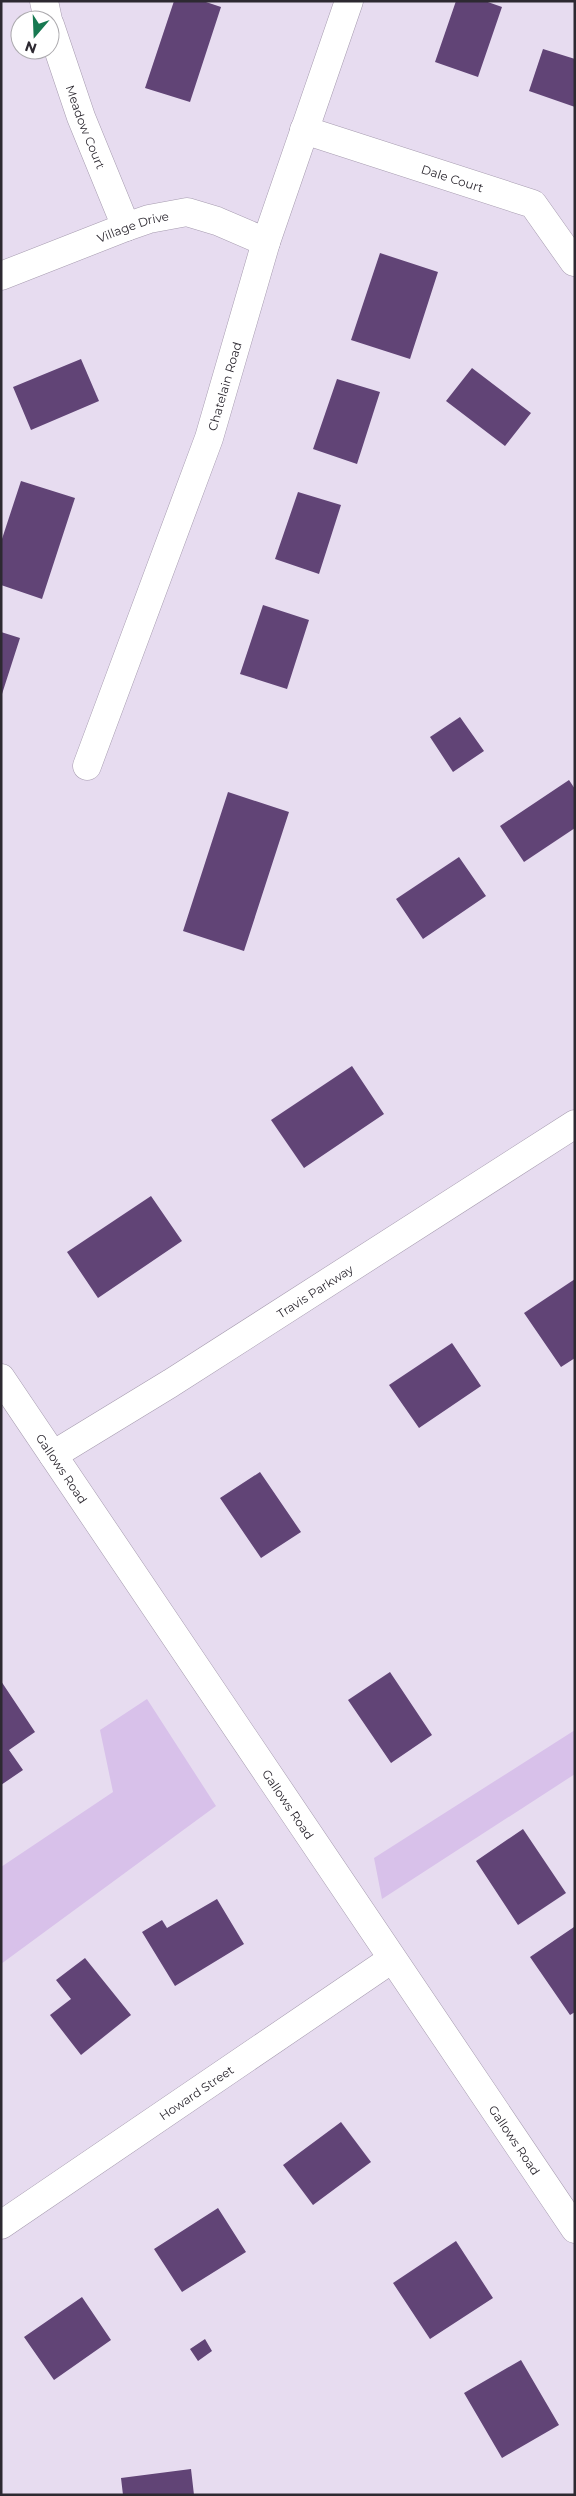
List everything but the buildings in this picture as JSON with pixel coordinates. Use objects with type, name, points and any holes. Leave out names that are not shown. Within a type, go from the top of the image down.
[{"type":"street","name":"Chatelain Road","points":[[87,766],[209,438],[266,242],[349,1]]},
{"type":"street","name":"Meadow Court","points":[[60,55],[81,117],[126,227]]},
{"type":"street","name":"Dale Court","points":[[304,130],[533,204],[574,262]]},
{"type":"street","name":"Village Drive","points":[[1,276],[149,219],[187,212],[217,221],[266,242]]},
{"type":"street","name":"Travis Parkway","points":[[53,1455],[171,1383],[575,1124]]},
{"type":"street","name":"Gallows Road","points":[[1,1378],[575,2230]]},
{"type":"street","name":"Howard Street","points":[[1,2225],[392,1958]]},
{"type":"shaded area","points":[[147,1699],[216,1806],[1,1964],[1,1867],[113,1792],[100,1730]]},
{"type":"shaded area","points":[[575,1730],[575,1774],[382,1899],[374,1858]]}]
